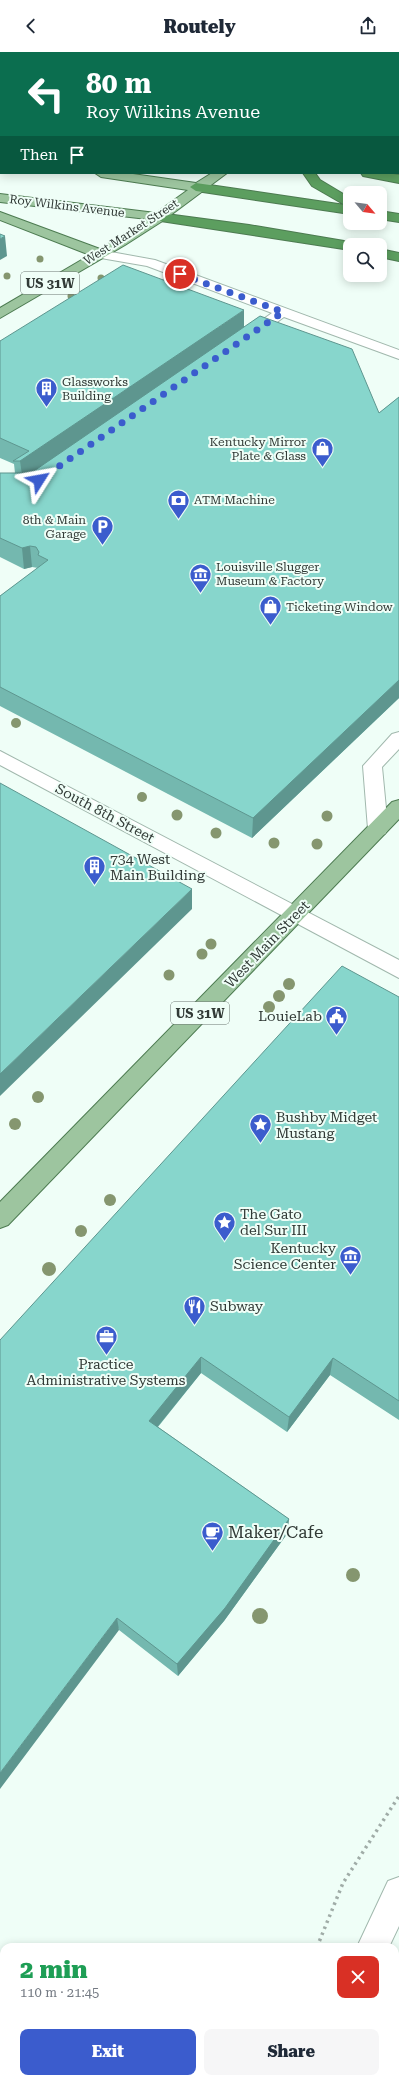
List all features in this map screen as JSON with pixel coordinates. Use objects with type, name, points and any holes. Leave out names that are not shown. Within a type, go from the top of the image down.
[{"type":"highway","points":[[310,174],[316,183],[343,199]]},
{"type":"highway","points":[[372,174],[399,179]]},
{"type":"highway","points":[[196,187],[343,209]]},
{"type":"highway","points":[[387,215],[399,218]]},
{"type":"highway","points":[[159,217],[249,229],[343,245]]},
{"type":"highway","points":[[387,254],[399,257]]},
{"type":"main road","points":[[109,174],[196,187]]},
{"type":"main road","name":"West Market Street","points":[[0,314],[159,217],[196,187],[219,174]]},
{"type":"main road","name":"Roy Wilkins Avenue","points":[[0,198],[159,217]]},
{"type":"main road","points":[[0,216],[100,254]]},
{"type":"main road","name":"West Main Street","points":[[0,1218],[399,807]]},
{"type":"street","points":[[100,254],[150,263],[399,355]]},
{"type":"street","points":[[235,345],[283,312]]},
{"type":"street","points":[[378,829],[372,766],[399,738]]},
{"type":"street","name":"South 8th Street","points":[[0,756],[399,970]]},
{"type":"street","points":[[375,1943],[399,1892]]},
{"type":"path","points":[[319,1943],[343,1883],[399,1796]]},
{"type":"building","points":[[0,234],[5,236],[0,239]]},
{"type":"building","points":[[123,265],[244,310],[20,461],[13,461],[29,451],[0,438],[0,341]]},
{"type":"building","name":"Louisville Slugger Museum & Factory","points":[[260,316],[352,349],[379,413],[399,397],[399,680],[253,818],[0,687],[0,596],[48,560],[38,555],[39,552],[36,547],[30,546],[22,548],[0,538],[0,473],[31,473]]},
{"type":"building","points":[[0,783],[192,889],[0,1074]]},
{"type":"building","points":[[342,966],[399,997],[399,1401],[333,1358],[289,1417],[201,1357],[149,1421],[289,1519],[225,1608],[177,1664],[117,1618],[0,1773],[0,1340]]},
{"type":"place","name":"Glassworks Building","points":[[47,408]]},
{"type":"place","name":"Kentucky Mirror Plate & Glass","points":[[322,468]]},
{"type":"place","name":"ATM Machine","points":[[178,520]]},
{"type":"place","name":"8th & Main Garage","points":[[102,546]]},
{"type":"place","name":"Louisville Slugger Museum & Factory","points":[[200,594]]},
{"type":"place","name":"Ticketing Window","points":[[270,626]]},
{"type":"place","name":"734 West Main Building","points":[[95,886]]},
{"type":"place","name":"LouieLab","points":[[337,1036]]},
{"type":"place","name":"Bushby Midget Mustang","points":[[261,1144]]},
{"type":"place","name":"The Gato del Sur III","points":[[225,1242]]},
{"type":"place","name":"Kentucky Science Center","points":[[351,1276]]},
{"type":"place","name":"Subway","points":[[194,1326]]},
{"type":"place","name":"Practice Administrative Systems","points":[[106,1356]]},
{"type":"place","name":"Maker/Cafe","points":[[212,1552]]},
{"type":"route","points":[[39,480],[283,312],[180,274]]}]
